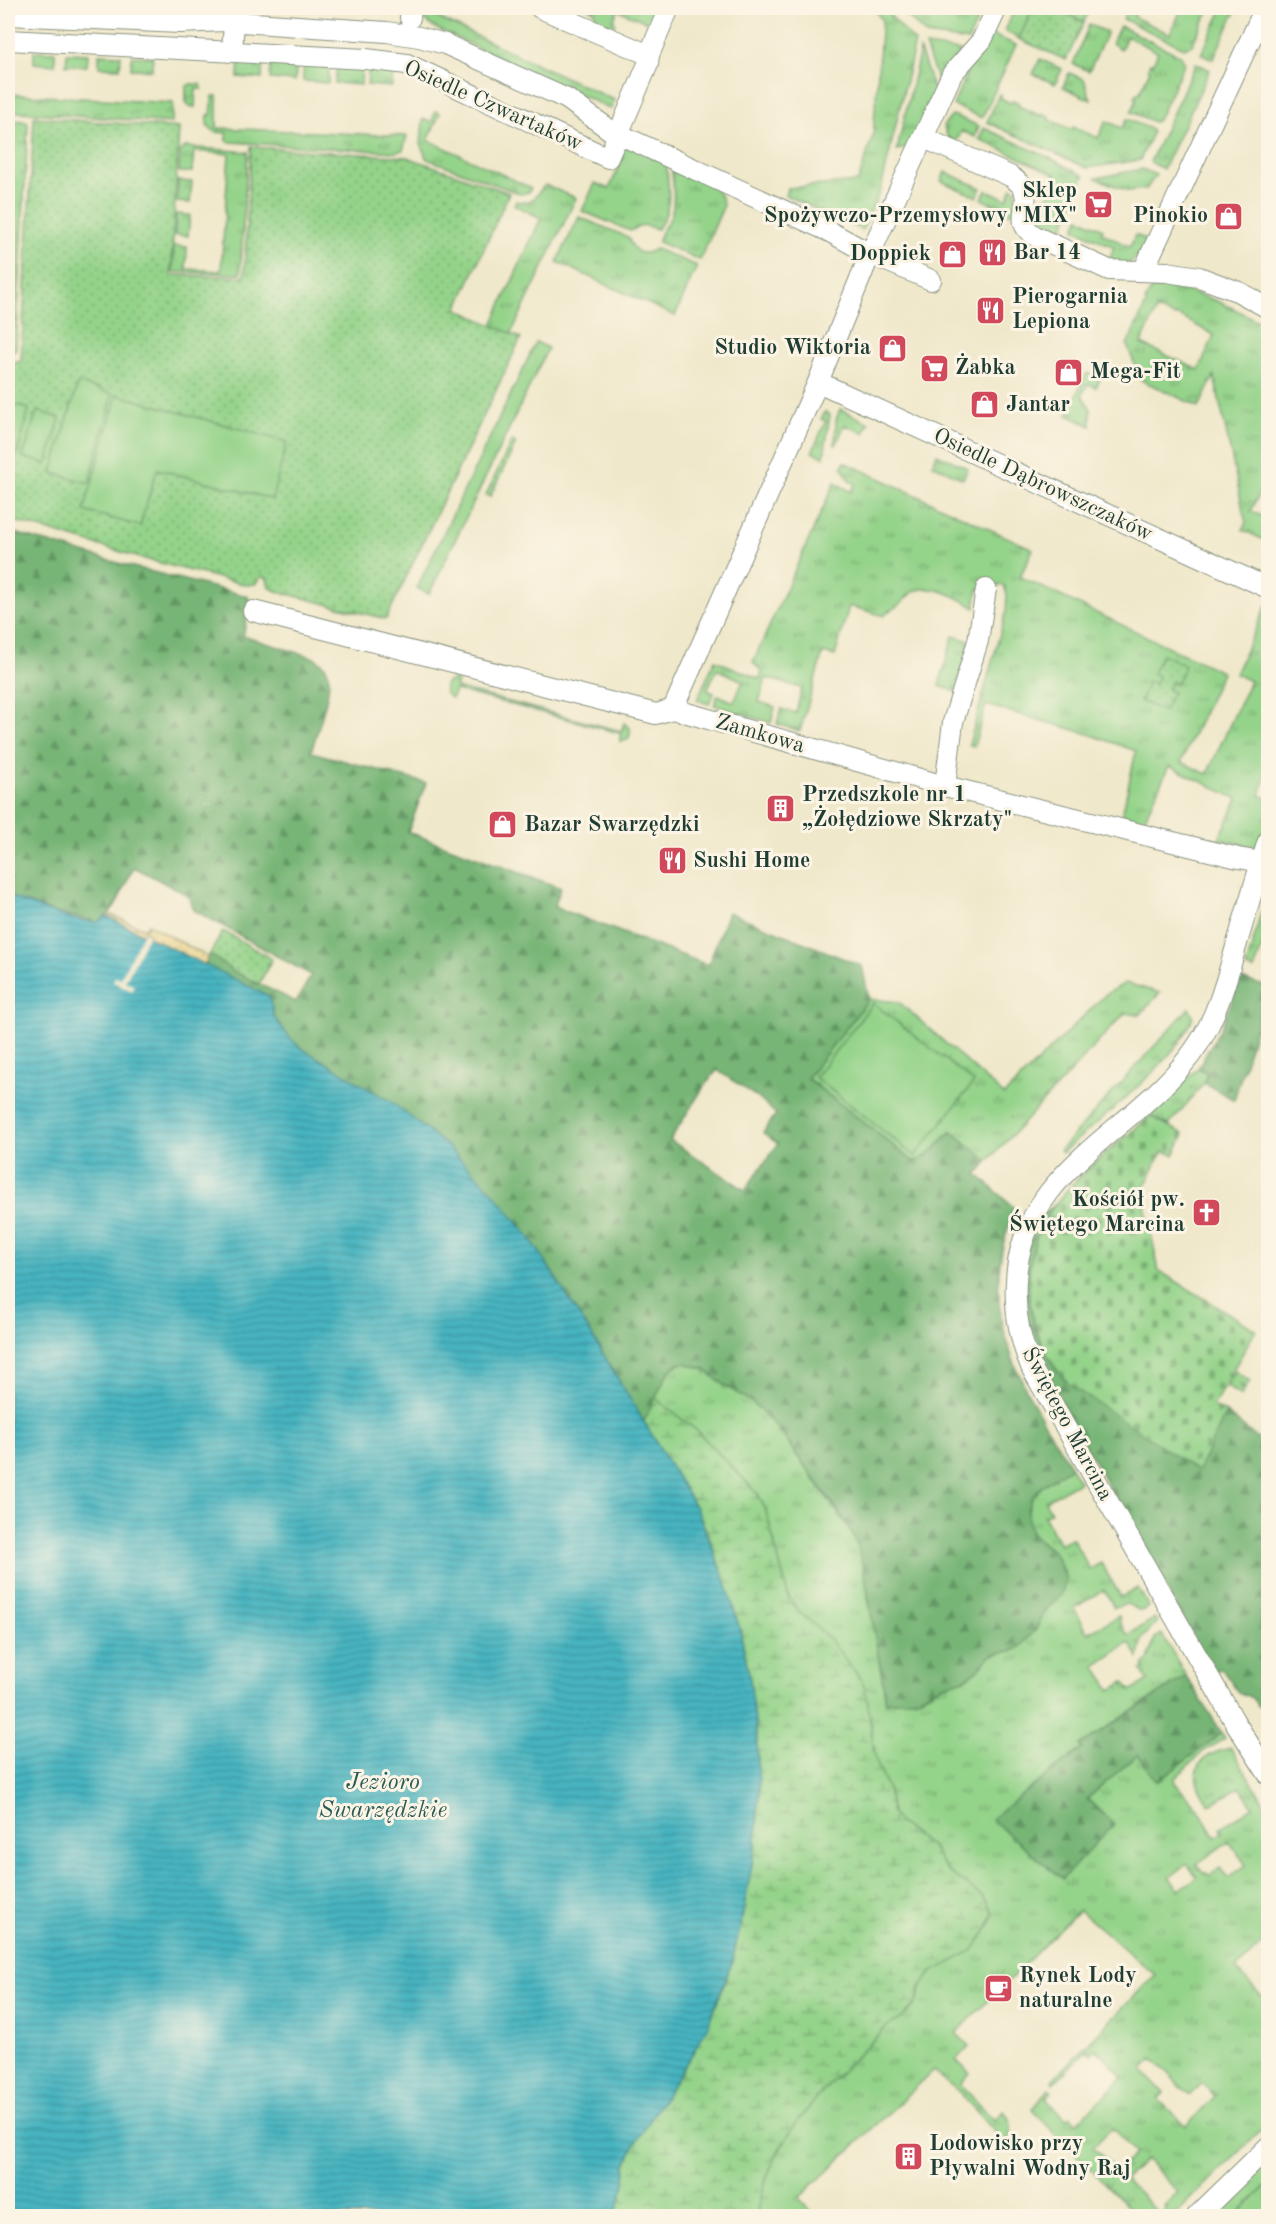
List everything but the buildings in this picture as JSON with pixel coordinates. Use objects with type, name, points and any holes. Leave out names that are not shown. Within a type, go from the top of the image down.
[{"type":"street","points":[[540,8],[649,55]]},
{"type":"street","points":[[618,134],[669,8]]},
{"type":"street","points":[[664,711],[818,381],[870,254],[953,71],[982,40],[997,8]]},
{"type":"street","points":[[1143,271],[1265,8]]},
{"type":"street","points":[[8,15],[180,23],[233,17],[387,32],[438,41],[567,99],[618,134],[830,232],[870,254],[931,280]]},
{"type":"street","points":[[232,51],[233,17]]},
{"type":"street","name":"Osiedle Czwartaków","points":[[8,40],[370,59],[407,64],[608,158],[618,134]]},
{"type":"street","points":[[924,138],[1010,176],[1020,183],[1026,193],[1023,222],[1026,229],[1033,235],[1109,270],[1167,272],[1199,277],[1239,292],[1269,308]]},
{"type":"street","name":"Osiedle Dąbrowszczaków","points":[[818,381],[1269,588]]},
{"type":"street","points":[[945,786],[953,722],[978,641],[986,589]]},
{"type":"street","name":"Zamkowa","points":[[253,611],[437,658],[664,711],[945,786],[1265,863]]},
{"type":"street","name":"Świętego Marcina","points":[[1269,841],[1265,863],[1224,985],[1202,1038],[1192,1054],[1162,1086],[1093,1147],[1050,1189],[1038,1205],[1019,1250],[1015,1290],[1019,1329],[1032,1369],[1229,1712],[1269,1774]]},
{"type":"street","points":[[1197,2217],[1269,2147]]},
{"type":"green space","points":[[8,8],[161,8],[161,16]]},
{"type":"green space","points":[[421,8],[437,8],[434,16],[614,100],[611,109],[433,27],[422,18]]},
{"type":"green space","points":[[587,8],[657,9],[649,23],[618,10],[613,21],[616,23],[611,31],[594,25],[595,11]]},
{"type":"green space","points":[[873,8],[883,8],[915,42],[881,189],[862,230],[785,195],[788,188],[858,182],[873,135],[882,20]]},
{"type":"green space","points":[[900,8],[983,8],[968,41],[926,35]]},
{"type":"green space","points":[[1015,8],[1033,8],[1019,39],[1005,31]]},
{"type":"green space","points":[[1033,8],[1052,8],[1084,22],[1066,60],[1019,39]]},
{"type":"green space","points":[[1052,8],[1081,8],[1088,11],[1084,22]]},
{"type":"green space","points":[[1128,8],[1137,8],[1134,17],[1170,34],[1182,8],[1210,8],[1192,45],[1184,48],[1123,19]]},
{"type":"green space","points":[[1223,8],[1237,8],[1213,59],[1201,54]]},
{"type":"green space","points":[[1089,25],[1107,32],[1089,71],[1073,64]]},
{"type":"green space","points":[[1120,26],[1181,56],[1184,64],[1158,120],[1154,122],[1131,112],[1137,100],[1135,98],[1137,93],[1139,94],[1150,70],[1148,69],[1150,63],[1153,64],[1158,52],[1127,36],[1121,49],[1112,43]]},
{"type":"green space","points":[[992,35],[1016,45],[982,118],[953,105],[969,67]]},
{"type":"green space","points":[[925,46],[961,51],[940,88]]},
{"type":"green space","points":[[920,50],[936,97],[913,146],[897,150]]},
{"type":"green space","points":[[34,51],[55,52],[55,65],[34,63]]},
{"type":"green space","points":[[67,53],[88,54],[87,66],[66,65]]},
{"type":"green space","points":[[99,54],[121,55],[120,68],[99,67]]},
{"type":"green space","points":[[132,56],[153,57],[152,70],[131,69]]},
{"type":"green space","points":[[239,57],[263,58],[262,79],[238,77]]},
{"type":"green space","points":[[271,59],[297,60],[295,81],[270,79]]},
{"type":"green space","points":[[1040,59],[1062,69],[1055,84],[1033,74]]},
{"type":"green space","points":[[304,61],[329,62],[328,83],[303,81]]},
{"type":"green space","points":[[337,63],[362,64],[361,85],[335,83]]},
{"type":"green space","points":[[1196,63],[1210,70],[1163,169],[1150,162]]},
{"type":"green space","points":[[369,65],[393,69],[392,87],[367,85]]},
{"type":"green space","points":[[1069,73],[1084,79],[1091,100],[1063,87]]},
{"type":"green space","points":[[190,84],[201,84],[202,89],[196,89],[195,107],[186,102],[186,87]]},
{"type":"green space","points":[[8,94],[173,103],[172,123],[8,111]]},
{"type":"green space","points":[[999,94],[1000,98],[1011,103],[1013,100],[1019,103],[1018,106],[1041,116],[1043,114],[1049,116],[1048,119],[1072,130],[1073,127],[1098,138],[1106,121],[1122,128],[1127,119],[1151,129],[1152,133],[1140,160],[1087,168],[987,122]]},
{"type":"green space","points":[[213,96],[217,96],[217,128],[407,136],[403,150],[396,152],[230,142],[227,141],[227,133],[215,132],[207,125],[208,115],[211,115]]},
{"type":"green space","points":[[436,111],[440,113],[428,140],[531,188],[529,192],[521,194],[427,159],[421,146],[423,119],[431,122]]},
{"type":"green space","points":[[953,115],[979,126],[975,137],[962,131],[957,140],[949,138],[944,125]]},
{"type":"green space","points":[[34,117],[179,128],[171,275],[244,277],[251,147],[407,157],[509,193],[457,309],[521,338],[386,619],[276,591],[269,587],[267,578],[261,577],[255,584],[247,585],[152,561],[8,519],[8,361],[21,362]]},
{"type":"green space","points":[[8,120],[25,121],[28,124],[16,348],[11,354],[8,353]]},
{"type":"green space","points":[[984,128],[1084,176],[1059,238],[1035,226],[1056,175],[979,139]]},
{"type":"green space","points":[[620,139],[666,161],[668,205],[666,214],[657,229],[643,225],[630,231],[582,211],[595,183],[609,189],[623,158],[614,153]]},
{"type":"green space","points":[[185,147],[248,152],[240,274],[173,272],[174,246],[187,247],[186,269],[221,271],[229,154],[194,151],[192,172],[179,172],[180,151]]},
{"type":"green space","points":[[671,163],[704,180],[718,192],[722,199],[723,207],[700,260],[658,242],[671,216],[673,206]]},
{"type":"green space","points":[[1142,169],[1156,175],[1146,189],[1128,191],[1096,178]]},
{"type":"green space","points":[[945,172],[981,188],[977,197],[941,181]]},
{"type":"green space","points":[[178,181],[192,182],[190,203],[177,202]]},
{"type":"green space","points":[[545,185],[576,198],[511,334],[492,325],[541,218],[514,205],[516,201],[530,201]]},
{"type":"green space","points":[[1012,187],[1016,190],[1018,208],[1010,213],[995,210],[997,206],[982,199],[986,190],[1007,199]]},
{"type":"green space","points":[[176,214],[190,215],[188,236],[175,235]]},
{"type":"green space","points":[[579,217],[628,237],[638,252],[646,253],[656,249],[697,266],[675,316],[557,262]]},
{"type":"green space","points":[[1079,218],[1103,229],[1102,233],[1130,247],[1135,235],[1146,239],[1146,247],[1129,264],[1108,262],[1114,247],[1075,229]]},
{"type":"green space","points":[[1152,288],[1179,289],[1206,297],[1231,307],[1268,327],[1268,473],[1251,511],[1268,519],[1268,542],[1243,530],[1246,523],[1214,376],[1199,407],[1141,380],[1127,345]],"holes":[[[1157,309],[1175,317],[1176,315],[1181,317],[1214,335],[1199,370],[1141,344]]]},
{"type":"green space","points":[[536,342],[548,348],[429,594],[417,588]]},
{"type":"green space","points":[[1087,373],[1100,379],[1096,387],[1088,384],[1082,395],[1091,409],[1091,426],[1067,415]]},
{"type":"green space","points":[[78,383],[113,394],[89,483],[52,473]]},
{"type":"green space","points":[[117,395],[287,442],[272,499],[157,469],[140,526],[84,511]]},
{"type":"green space","points":[[8,403],[29,409],[17,455],[8,453]]},
{"type":"green space","points":[[840,409],[869,423],[864,433],[845,425],[835,446],[836,420]]},
{"type":"green space","points":[[37,411],[60,418],[47,464],[23,457]]},
{"type":"green space","points":[[825,412],[830,415],[824,457],[812,452],[826,421],[821,419]]},
{"type":"green space","points":[[512,441],[516,443],[490,497],[486,495]]},
{"type":"green space","points":[[937,454],[968,468],[963,479],[932,464]]},
{"type":"green space","points":[[844,462],[1033,549],[1020,577],[1222,672],[1181,762],[1207,774],[1250,681],[1235,674],[1268,602],[1268,767],[1260,795],[1268,799],[1268,812],[1265,832],[1259,843],[1254,847],[1219,839],[1238,799],[1169,766],[1144,820],[1122,815],[1136,751],[1089,734],[986,705],[974,746],[969,745],[1006,612],[1007,595],[1004,585],[978,589],[975,608],[945,592],[928,589],[920,589],[911,593],[901,604],[884,616],[849,606],[835,656],[823,653],[800,731],[777,724],[781,709],[796,713],[802,688],[766,678],[759,702],[775,707],[771,723],[714,705],[718,695],[734,702],[743,681],[717,669],[707,690],[714,693],[709,704],[697,700],[715,660],[760,679],[762,672],[753,662],[835,482],[851,492],[855,484],[849,480],[842,467]]},
{"type":"green space","points":[[8,531],[125,565],[248,596],[250,604],[243,636],[312,657],[322,663],[327,670],[329,680],[326,700],[311,752],[426,783],[408,832],[561,888],[554,907],[708,965],[728,912],[862,966],[869,999],[807,1078],[913,1161],[923,1158],[951,1131],[988,1161],[977,1174],[1015,1209],[1003,1245],[998,1280],[1000,1313],[1008,1344],[1020,1375],[1035,1406],[1071,1467],[1036,1492],[1028,1509],[1031,1533],[1055,1553],[1066,1579],[1061,1595],[1046,1609],[1036,1629],[1020,1647],[991,1655],[977,1671],[965,1679],[941,1686],[918,1698],[886,1702],[865,1576],[857,1543],[844,1519],[778,1429],[752,1402],[724,1385],[704,1369],[685,1363],[678,1364],[668,1372],[644,1422],[531,1239],[448,1147],[393,1103],[301,1048],[274,1017],[269,996],[204,965],[210,954],[233,971],[296,1002],[311,975],[194,910],[189,898],[182,892],[134,867],[115,906],[97,922],[53,912],[8,896]],"holes":[[[717,1070],[758,1098],[776,1114],[763,1133],[778,1144],[745,1190],[670,1140]]]},
{"type":"green space","points":[[953,636],[970,641],[955,691],[939,686]]},
{"type":"green space","points":[[1162,654],[1185,665],[1176,684],[1171,682],[1168,690],[1173,692],[1164,711],[1140,701],[1149,681],[1155,684],[1158,676],[1153,673]]},
{"type":"green space","points":[[453,679],[457,680],[456,688],[621,731],[624,723],[630,728],[630,735],[627,740],[620,742],[620,733],[455,690],[452,698],[446,694],[445,688],[446,683]]},
{"type":"green space","points":[[1268,896],[1268,930],[1254,970],[1246,968],[1263,905]]},
{"type":"green space","points":[[223,931],[272,959],[259,984],[233,971],[210,954]]},
{"type":"green space","points":[[1241,979],[1268,987],[1234,1100],[1204,1083],[1207,1072],[1198,1068],[1220,1030]]},
{"type":"green space","points":[[1125,983],[1160,993],[1140,1015],[1125,1013],[988,1161],[951,1131],[923,1158],[913,1161],[807,1078],[869,999],[899,1002],[1004,1095],[1106,994]],"holes":[[[873,1003],[915,1156],[815,1077]]]},
{"type":"green space","points":[[873,1003],[974,1082],[915,1156],[815,1077]]},
{"type":"green space","points":[[1189,1008],[1193,1016],[1186,1032],[1173,1050],[1136,1088],[1062,1153],[1060,1150]]},
{"type":"green space","points":[[1198,1068],[1207,1072],[1204,1083],[1169,1125],[1150,1116]]},
{"type":"green space","points":[[1150,1116],[1184,1134],[1174,1155],[1163,1151],[1142,1191],[1159,1271],[1256,1330],[1230,1375],[1232,1376],[1235,1371],[1250,1381],[1241,1396],[1227,1387],[1229,1382],[1227,1381],[1213,1406],[1226,1413],[1198,1471],[1069,1384],[1054,1365],[1042,1344],[1034,1321],[1030,1296],[1029,1272],[1034,1248],[1042,1224],[1056,1203],[1089,1168]]},
{"type":"green space","points":[[1056,1204],[1036,1241],[1030,1305],[1037,1336],[1198,1470],[1226,1413],[1268,1447],[1268,1704],[1259,1707],[1252,1698],[1238,1692],[1222,1669],[1212,1671],[1026,1339],[1022,1260],[1042,1215]]},
{"type":"green space","points":[[685,1363],[704,1369],[763,1412],[778,1429],[853,1534],[861,1553],[886,1702],[921,1697],[941,1686],[969,1677],[991,1655],[1020,1647],[1036,1629],[1046,1610],[1061,1595],[1066,1579],[1055,1553],[1031,1533],[1028,1509],[1036,1492],[1051,1479],[1071,1467],[1079,1482],[1045,1501],[1051,1512],[1044,1516],[1060,1544],[1072,1538],[1090,1569],[1101,1563],[1121,1597],[1138,1588],[1149,1607],[1141,1611],[1127,1604],[1114,1607],[1104,1590],[1074,1608],[1088,1633],[1119,1616],[1120,1623],[1128,1635],[1155,1618],[1157,1622],[1142,1639],[1139,1658],[1129,1643],[1095,1666],[1111,1690],[1124,1682],[1131,1691],[1148,1680],[1141,1670],[1145,1668],[1143,1665],[1148,1660],[1155,1638],[1162,1634],[1186,1676],[1081,1745],[1083,1748],[992,1819],[1113,1824],[1087,1799],[1137,1754],[1157,1781],[1222,1733],[1225,1738],[1204,1751],[1175,1778],[1175,1783],[1199,1810],[1215,1837],[1222,1833],[1220,1828],[1253,1807],[1240,1787],[1210,1805],[1202,1794],[1196,1775],[1202,1761],[1218,1751],[1231,1748],[1268,1809],[1268,1938],[1236,1969],[1268,2003],[1268,2123],[1174,2216],[1167,2216],[1163,2212],[1167,2208],[1165,2206],[1178,2192],[1146,2159],[1125,2179],[1158,2213],[1154,2216],[1137,2216],[1032,2110],[1049,2089],[1052,2092],[1046,2099],[1066,2119],[1070,2116],[1077,2123],[1123,2077],[1096,2049],[1091,2054],[1087,2050],[1054,2083],[1052,2080],[1155,1975],[1079,1910],[956,2033],[969,2046],[956,2060],[970,2073],[960,2084],[994,2120],[1004,2111],[1011,2127],[1010,2135],[1005,2143],[958,2091],[933,2071],[799,2198],[816,2216],[758,2216],[763,2187],[774,2160],[788,2135],[806,2111],[887,2026],[913,2007],[923,1982],[930,1973],[971,1950],[981,1939],[992,1919],[987,1902],[946,1870],[932,1847],[899,1823],[892,1814],[888,1791],[875,1758],[867,1697],[828,1637],[798,1611],[788,1596],[766,1511],[758,1494],[696,1430],[655,1398],[669,1371]],"holes":[[[1229,1841],[1246,1865],[1228,1878],[1220,1868],[1209,1876],[1197,1864]],[[1187,1864],[1197,1877],[1179,1890],[1169,1878]],[[1153,2059],[1190,2095],[1202,2083],[1215,2096],[1186,2126],[1158,2099],[1164,2093],[1142,2070]],[[1112,2128],[1136,2153],[1117,2171],[1093,2147]]]},
{"type":"green space","points":[[655,1398],[696,1430],[758,1494],[766,1511],[788,1596],[798,1611],[828,1637],[864,1686],[875,1758],[887,1787],[892,1814],[899,1823],[932,1847],[946,1870],[984,1898],[993,1913],[987,1930],[972,1951],[932,1972],[920,1987],[916,2003],[902,2018],[887,2026],[806,2111],[788,2135],[774,2160],[763,2187],[758,2216],[615,2216],[625,2184],[626,2165],[635,2144],[692,2054],[716,2006],[731,1965],[756,1843],[759,1792],[757,1739],[750,1679],[740,1630],[710,1538],[696,1508],[644,1422]]},
{"type":"green space","points":[[1186,1676],[1222,1733],[1157,1782],[1137,1755],[1087,1799],[1114,1824],[1062,1879],[991,1819],[1082,1748],[1080,1745]]},
{"type":"green space","points":[[1268,2161],[1268,2185],[1237,2216],[1212,2216]]},
{"type":"green space","points":[[1268,2185],[1268,2216],[1237,2216]]},
{"type":"sand","points":[[108,914],[145,929],[148,924],[208,957],[204,965],[148,937],[149,934],[145,931],[143,935],[106,916]]},
{"type":"water","name":"Jezioro Swarzędzkie","points":[[8,896],[73,919],[96,922],[106,916],[269,996],[274,1017],[301,1048],[393,1103],[448,1147],[492,1191],[531,1239],[696,1508],[725,1579],[740,1630],[750,1679],[757,1739],[759,1792],[756,1843],[731,1965],[706,2030],[635,2144],[626,2165],[625,2184],[615,2216],[8,2216]]},
{"type":"pier","points":[[144,932],[149,934],[125,981],[134,986],[132,991],[113,981],[115,977],[120,979]]},
{"type":"place","name":"Sklep Spożywczo-Przemysłowy \"MIX\"","points":[[1098,204]]},
{"type":"place","name":"Pinokio","points":[[1229,216]]},
{"type":"place","name":"Bar 14","points":[[992,253]]},
{"type":"place","name":"Doppiek","points":[[952,254]]},
{"type":"place","name":"Pierogarnia Lepiona","points":[[991,310]]},
{"type":"place","name":"Studio Wiktoria","points":[[892,348]]},
{"type":"place","name":"Żabka","points":[[934,368]]},
{"type":"place","name":"Mega-Fit","points":[[1069,372]]},
{"type":"place","name":"Jantar","points":[[985,405]]},
{"type":"place","name":"Przedszkole nr 1 „Żołędziowe Skrzaty\"","points":[[781,808]]},
{"type":"place","name":"Bazar Swarzędzki","points":[[503,825]]},
{"type":"place","name":"Sushi Home","points":[[672,861]]},
{"type":"place","name":"Kościół pw. Świętego Marcina","points":[[1206,1213]]},
{"type":"place","name":"Rynek Lody naturalne","points":[[998,1989]]},
{"type":"place","name":"Lodowisko przy Pływalni Wodny Raj","points":[[908,2157]]}]
